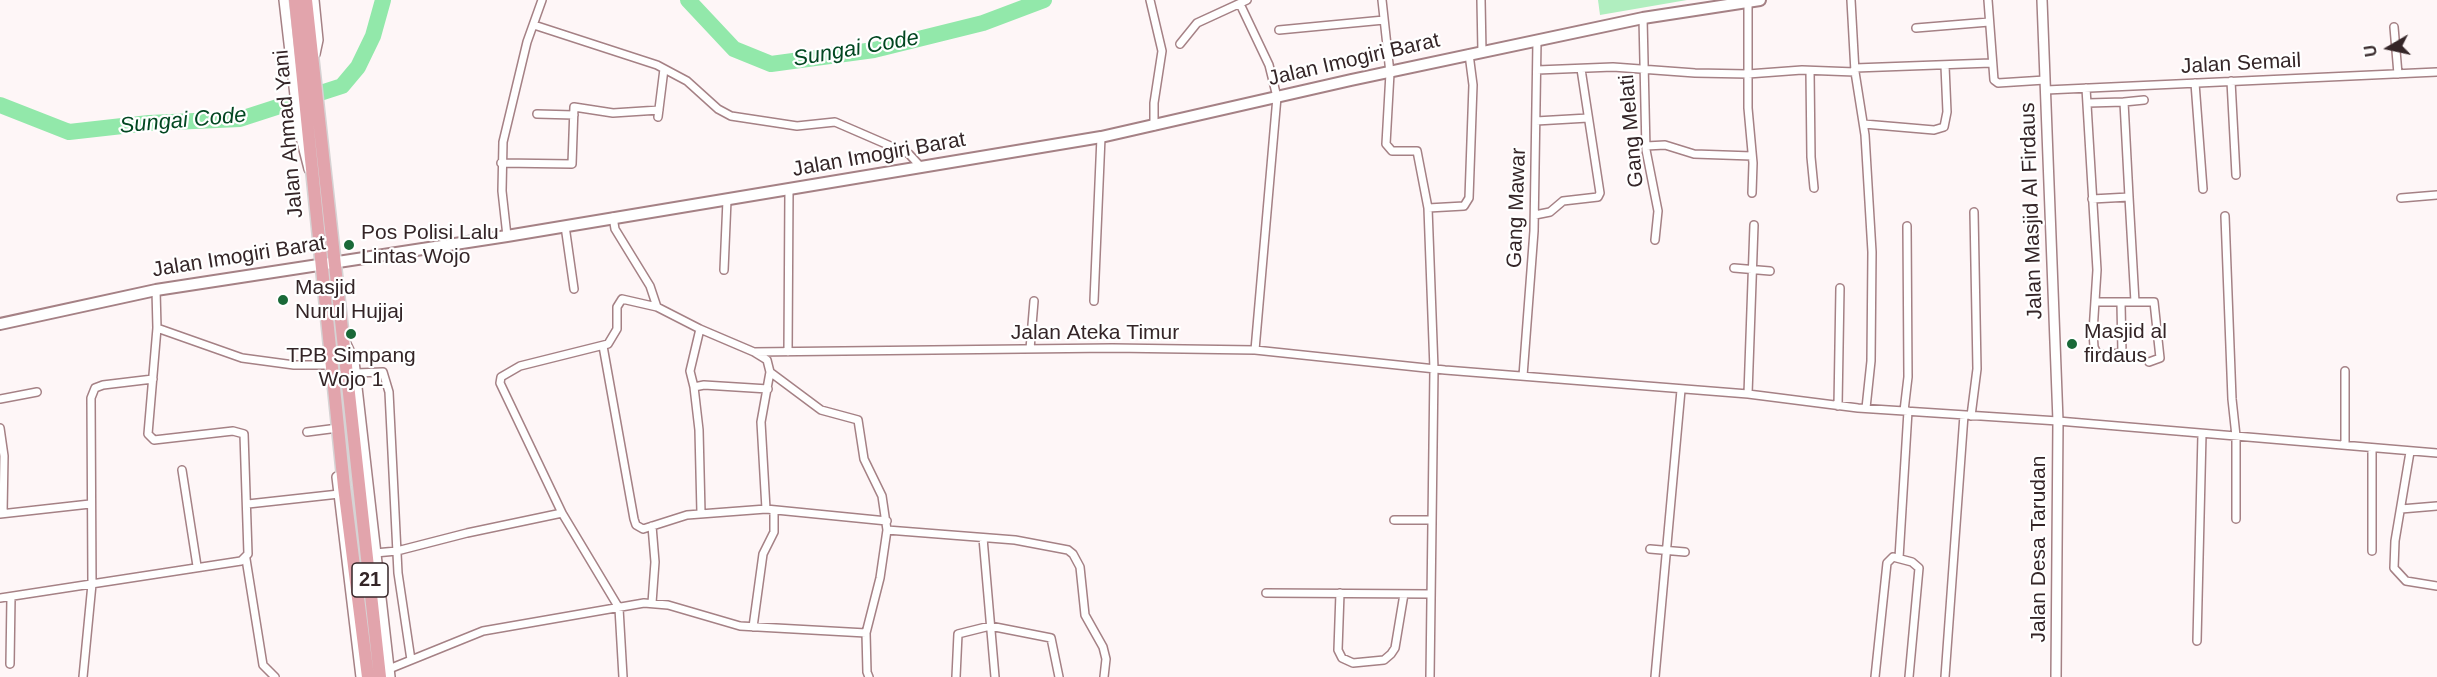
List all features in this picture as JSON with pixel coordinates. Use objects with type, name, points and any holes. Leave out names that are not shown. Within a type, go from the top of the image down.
[{"type":"highway","name":"Jalan Ahmad Yani","points":[[295,0],[306,68]]},
{"type":"highway","name":"Jalan Ahmad Yani","points":[[306,0],[309,127],[320,265]]},
{"type":"highway","name":"Jalan Ahmad Yani","points":[[309,127],[335,262]]},
{"type":"highway","name":"21","points":[[335,262],[360,483],[386,674]]},
{"type":"highway","name":"21","points":[[320,265],[338,430],[341,490],[368,677]]},
{"type":"highway","points":[[341,490],[360,483]]},
{"type":"main road","name":"Jalan Imogiri Barat","points":[[0,324],[156,290],[507,236],[1101,137],[1469,54],[1643,18],[1760,0]]},
{"type":"street","points":[[284,0],[306,68],[309,127]]},
{"type":"street","points":[[306,68],[318,40],[314,0]]},
{"type":"street","points":[[507,236],[501,163],[503,142],[534,25],[543,0]]},
{"type":"street","points":[[1150,0],[1159,28],[1162,51],[1154,103],[1154,126]]},
{"type":"street","points":[[1180,44],[1197,23],[1247,0]]},
{"type":"street","points":[[1382,0],[1390,73],[1386,144],[1392,151],[1417,151],[1428,208],[1434,369],[1430,677]]},
{"type":"street","points":[[1481,0],[1482,52]]},
{"type":"street","points":[[1851,0],[1855,70],[1864,124],[1872,252],[1870,381],[1866,408]]},
{"type":"street","points":[[1538,70],[1643,68],[1695,73],[1748,74],[1991,63],[1988,0]]},
{"type":"street","name":"Jalan Masjid Al Firdaus","points":[[2042,0],[2058,421]]},
{"type":"street","points":[[1748,2],[1748,120],[1752,156],[1752,193]]},
{"type":"street","points":[[1240,4],[1269,65],[1277,97],[1255,350]]},
{"type":"street","name":"Gang Melati","points":[[1643,18],[1646,146],[1657,206],[1654,240]]},
{"type":"street","points":[[1280,30],[1384,20]]},
{"type":"street","points":[[1916,28],[1989,22]]},
{"type":"street","points":[[534,25],[626,53],[664,69],[687,81],[718,109],[731,116],[797,126],[835,122],[909,154],[921,167]]},
{"type":"street","points":[[2394,27],[2398,74]]},
{"type":"street","name":"Gang Mawar","points":[[1523,376],[1535,215],[1537,41]]},
{"type":"street","points":[[1428,208],[1464,206],[1469,198],[1473,85],[1469,54]]},
{"type":"street","name":"Jalan Semail","points":[[1991,63],[1994,80],[1998,83],[2086,88],[2437,72]]},
{"type":"street","points":[[1864,124],[1934,130],[1944,127],[1947,112],[1945,66]]},
{"type":"street","points":[[501,163],[572,164],[574,107],[613,113],[658,113],[664,69]]},
{"type":"street","points":[[1535,215],[1550,212],[1567,199],[1599,196],[1600,188],[1581,69]]},
{"type":"street","points":[[1810,71],[1811,157],[1814,188]]},
{"type":"street","points":[[2231,81],[2236,175]]},
{"type":"street","points":[[2195,83],[2203,189]]},
{"type":"street","points":[[2086,88],[2097,270],[2094,347],[2095,352],[2101,356],[2122,353],[2121,303]]},
{"type":"street","points":[[2088,103],[2144,100]]},
{"type":"street","points":[[2124,102],[2135,302]]},
{"type":"street","points":[[537,114],[574,115]]},
{"type":"street","points":[[1536,121],[1588,118]]},
{"type":"street","points":[[1094,301],[1101,137]]},
{"type":"street","points":[[1646,146],[1665,145],[1694,154],[1752,156]]},
{"type":"street","points":[[788,352],[789,190]]},
{"type":"street","points":[[2401,198],[2437,195]]},
{"type":"street","points":[[2092,199],[2129,197]]},
{"type":"street","points":[[724,270],[727,200]]},
{"type":"street","points":[[1945,677],[1968,415],[1977,369],[1974,212]]},
{"type":"street","points":[[2225,216],[2232,399],[2236,436],[2236,519]]},
{"type":"street","points":[[613,217],[615,229],[650,286],[657,306]]},
{"type":"street","points":[[1748,394],[1754,225]]},
{"type":"street","points":[[565,226],[574,289]]},
{"type":"street","points":[[1899,558],[1908,377],[1907,226]]},
{"type":"street","points":[[1734,268],[1770,271]]},
{"type":"street","points":[[1838,406],[1840,288]]},
{"type":"street","points":[[156,290],[157,328],[148,434],[151,440],[242,432],[245,438],[250,548],[246,559],[263,665],[275,677]]},
{"type":"street","points":[[623,677],[619,608],[562,513],[503,390],[501,377],[520,366],[603,346],[615,336],[619,320],[617,307],[622,299],[630,298],[657,306],[767,360],[770,372],[768,389],[763,400],[761,422],[774,531],[763,554],[753,627]]},
{"type":"street","points":[[1030,349],[1034,301]]},
{"type":"street","points":[[2096,302],[2150,301],[2155,304],[2160,358],[2149,362]]},
{"type":"street","points":[[157,328],[242,358],[294,365],[331,365]]},
{"type":"street","points":[[700,329],[690,371],[699,430],[701,513]]},
{"type":"street","points":[[342,337],[354,361],[356,373],[386,674],[411,660],[483,631],[652,603],[740,626],[866,633]]},
{"type":"street","points":[[603,346],[634,519],[639,528],[701,513],[770,510],[887,520]]},
{"type":"street","name":"Jalan Ateka Timur","points":[[754,352],[1030,349],[1255,350],[1434,369],[1748,394],[1838,406],[2058,421],[2437,453]]},
{"type":"street","points":[[356,373],[380,371],[386,376],[392,426],[397,551],[411,660]]},
{"type":"street","points":[[2345,371],[2345,446]]},
{"type":"street","points":[[770,372],[821,410],[858,420],[868,473],[882,496],[887,520],[880,578],[866,633],[869,677]]},
{"type":"street","points":[[83,677],[92,584],[90,504],[92,392],[104,385],[153,379]]},
{"type":"street","points":[[694,387],[704,385],[768,389]]},
{"type":"street","points":[[1655,677],[1681,390]]},
{"type":"street","points":[[0,399],[38,392]]},
{"type":"street","name":"Jalan Desa Tarudan","points":[[2056,677],[2058,421]]},
{"type":"street","points":[[0,428],[4,456],[1,513],[90,504]]},
{"type":"street","points":[[307,432],[338,430]]},
{"type":"street","points":[[2197,641],[2202,434]]},
{"type":"street","points":[[2372,448],[2372,551]]},
{"type":"street","points":[[2410,452],[2395,541],[2394,568],[2406,581],[2437,586]]},
{"type":"street","points":[[182,470],[196,566]]},
{"type":"street","points":[[248,504],[341,490],[361,677]]},
{"type":"street","points":[[2401,509],[2437,506]]},
{"type":"street","points":[[375,553],[397,551],[467,533],[562,513]]},
{"type":"street","points":[[1394,520],[1432,520]]},
{"type":"street","points":[[652,526],[655,562],[652,603]]},
{"type":"street","points":[[887,530],[1015,540],[1068,550],[1080,567],[1084,615],[1103,647],[1106,659],[1104,677]]},
{"type":"street","points":[[983,538],[995,677]]},
{"type":"street","points":[[1650,549],[1684,552]]},
{"type":"street","points":[[1875,677],[1887,563],[1893,557],[1916,564],[1919,568],[1909,677]]},
{"type":"street","points":[[0,598],[246,559]]},
{"type":"street","points":[[1266,592],[1431,594]]},
{"type":"street","points":[[1340,593],[1338,650],[1342,658],[1353,663],[1384,660],[1391,654],[1395,648],[1404,594]]},
{"type":"street","points":[[10,664],[11,597]]},
{"type":"street","points":[[956,677],[958,634],[990,626],[1051,638],[1059,677]]},
{"type":"green space","points":[[1598,0],[1687,0],[1600,15]]},
{"type":"waterway","name":"Sungai Code","points":[[0,105],[69,132],[149,123],[240,119],[342,86],[358,67],[373,36],[383,0]]},
{"type":"waterway","name":"Sungai Code","points":[[688,0],[734,49],[771,64],[874,50],[983,23],[1044,0]]},
{"type":"place","name":"Pos Polisi Lalu Lintas Wojo","points":[[349,245]]},
{"type":"place","name":"Masjid Nurul Hujjaj","points":[[283,300]]},
{"type":"place","name":"TPB Simpang Wojo 1","points":[[351,334]]},
{"type":"place","name":"Masjid al firdaus","points":[[2072,344]]}]
